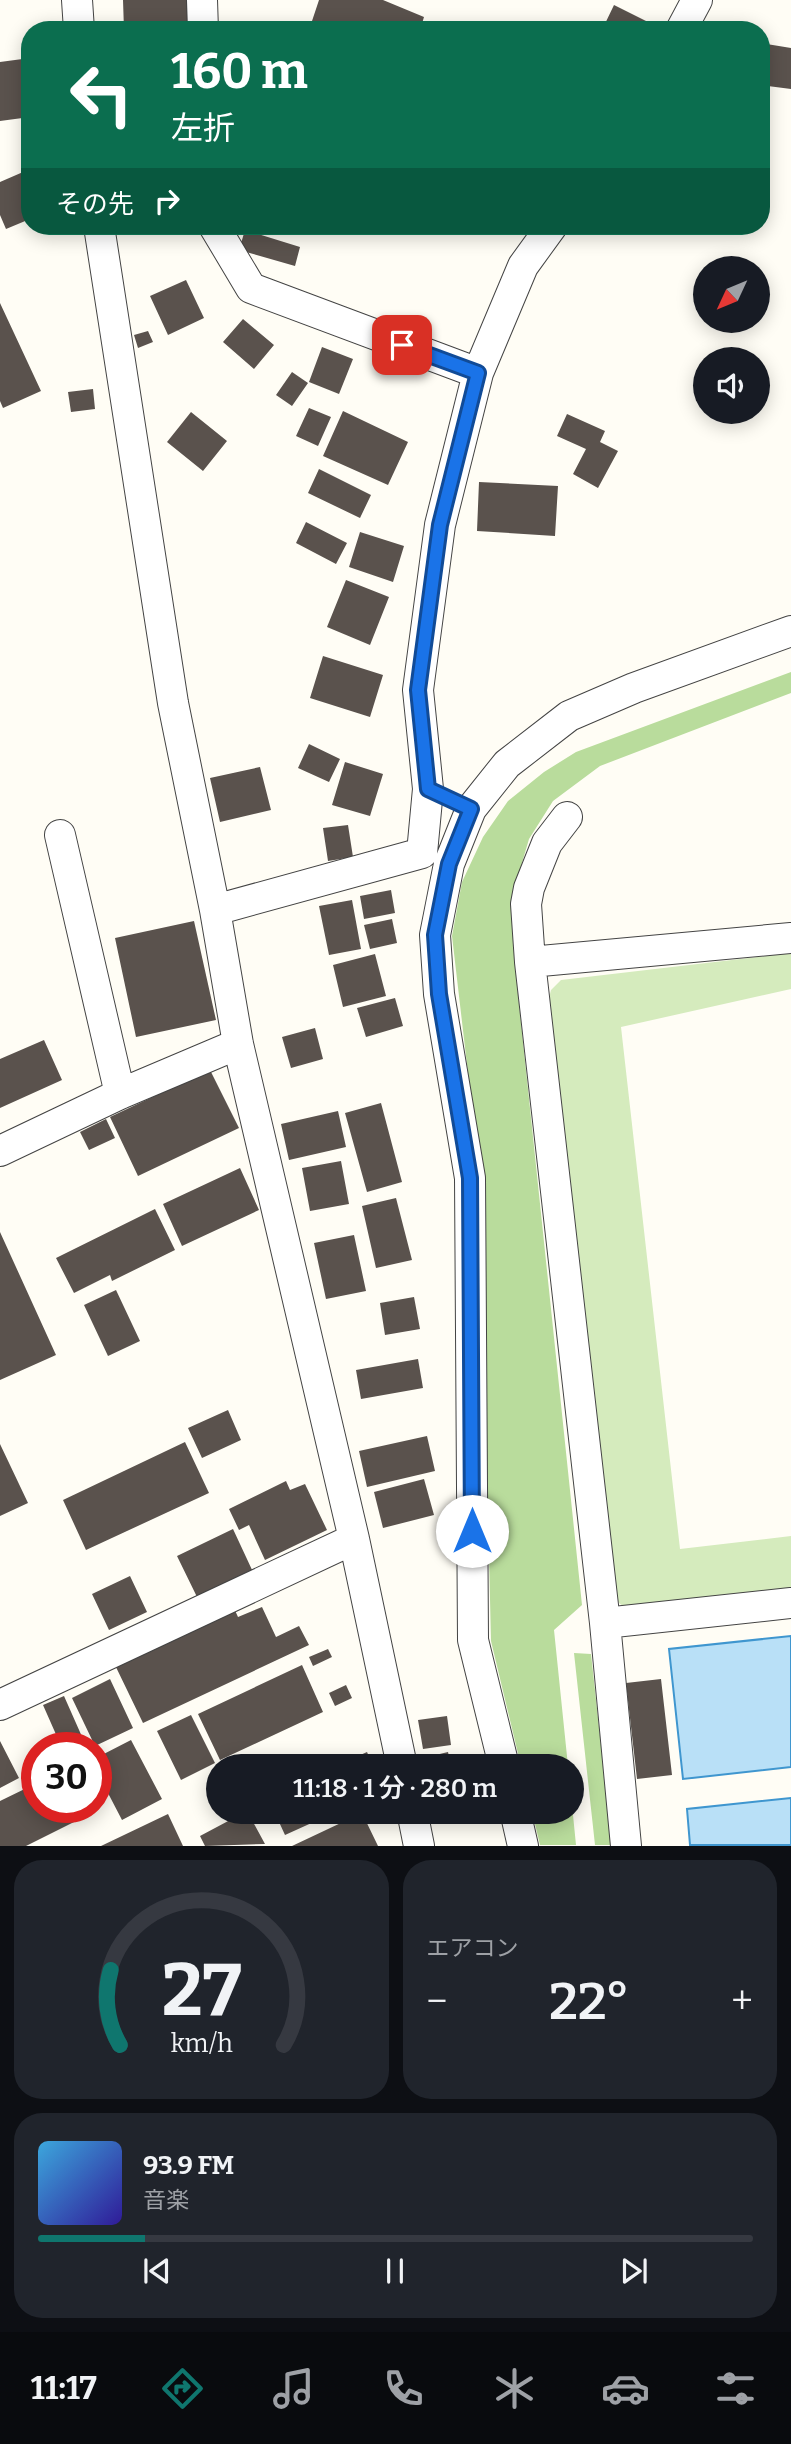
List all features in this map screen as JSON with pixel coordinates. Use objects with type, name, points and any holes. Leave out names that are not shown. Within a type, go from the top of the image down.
[{"type":"street","points":[[77,0],[78,21]]},
{"type":"street","points":[[202,0],[202,21]]},
{"type":"street","points":[[686,21],[697,0]]},
{"type":"street","points":[[100,235],[173,703],[215,910],[238,1044],[354,1539],[399,1754]]},
{"type":"street","points":[[219,235],[251,288],[478,373]]},
{"type":"street","points":[[215,910],[422,853],[428,789],[418,690],[440,525],[478,373],[523,266],[545,235]]},
{"type":"street","points":[[500,1754],[473,1640],[470,1178],[439,994],[435,935],[449,864],[471,809],[507,764],[569,716],[634,688],[791,631]]},
{"type":"street","points":[[428,789],[471,809]]},
{"type":"street","points":[[567,817],[547,843],[529,888],[526,904],[530,962],[605,1623],[626,1846]]},
{"type":"street","points":[[60,835],[120,1094]]},
{"type":"street","points":[[530,962],[791,938]]},
{"type":"street","points":[[0,1150],[120,1094],[238,1044]]},
{"type":"street","points":[[0,1705],[354,1539]]},
{"type":"street","points":[[605,1623],[791,1603]]},
{"type":"street","points":[[415,1824],[419,1846]]},
{"type":"street","points":[[518,1824],[523,1846]]},
{"type":"green space","points":[[791,672],[791,693],[600,766],[553,801],[529,839],[512,897],[515,965],[582,1605],[554,1630],[567,1754],[518,1754],[491,1641],[480,1176],[452,936],[462,882],[483,837],[508,801],[544,772],[576,752]]},
{"type":"green space","points":[[791,953],[791,989],[621,1027],[680,1549],[791,1536],[791,1592],[628,1610],[612,1592],[547,1006],[551,990],[561,980]]},
{"type":"green space","points":[[574,1653],[591,1654],[612,1845],[595,1845]]},
{"type":"green space","points":[[535,1824],[574,1824],[576,1845],[540,1845]]},
{"type":"water","points":[[791,1636],[791,1767],[683,1779],[669,1649]]},
{"type":"water","points":[[791,1798],[791,1845],[690,1845],[687,1809]]},
{"type":"building","points":[[123,0],[190,0],[191,21],[124,21]]},
{"type":"building","points":[[319,0],[383,0],[424,17],[423,21],[312,21]]},
{"type":"building","points":[[614,5],[646,21],[606,21]]},
{"type":"building","points":[[770,44],[791,48],[791,89],[770,86]]},
{"type":"building","points":[[21,59],[21,118],[0,121],[0,62]]},
{"type":"building","points":[[21,173],[21,223],[6,229],[0,215],[0,182]]},
{"type":"building","points":[[244,235],[261,235],[300,247],[295,266],[239,250]]},
{"type":"building","points":[[186,280],[204,318],[168,335],[150,296]]},
{"type":"building","points":[[0,303],[41,391],[3,408],[0,401]]},
{"type":"building","points":[[243,319],[274,345],[254,369],[223,342]]},
{"type":"building","points":[[148,331],[153,342],[138,348],[134,335]]},
{"type":"building","points":[[322,347],[353,359],[339,394],[309,382]]},
{"type":"building","points":[[292,372],[308,383],[292,406],[276,395]]},
{"type":"building","points":[[93,389],[95,409],[71,412],[68,392]]},
{"type":"building","points":[[309,408],[331,417],[318,446],[296,436]]},
{"type":"building","points":[[343,411],[408,442],[388,485],[323,456]]},
{"type":"building","points":[[191,412],[227,441],[203,471],[167,442]]},
{"type":"building","points":[[567,414],[605,431],[600,442],[618,451],[598,488],[573,474],[586,449],[557,436]]},
{"type":"building","points":[[319,469],[371,495],[360,518],[308,493]]},
{"type":"building","points":[[479,482],[558,486],[555,536],[477,531]]},
{"type":"building","points":[[306,522],[347,543],[336,564],[296,543]]},
{"type":"building","points":[[360,532],[404,546],[393,582],[349,567]]},
{"type":"building","points":[[346,580],[389,597],[370,645],[327,627]]},
{"type":"building","points":[[323,656],[383,675],[370,717],[310,698]]},
{"type":"building","points":[[309,744],[340,759],[329,782],[298,768]]},
{"type":"building","points":[[345,762],[383,774],[370,816],[332,805]]},
{"type":"building","points":[[260,767],[271,810],[220,822],[210,778]]},
{"type":"building","points":[[348,825],[353,857],[328,861],[323,828]]},
{"type":"building","points":[[391,890],[395,913],[364,919],[360,896]]},
{"type":"building","points":[[352,900],[361,949],[329,955],[319,906]]},
{"type":"building","points":[[392,919],[397,943],[370,949],[364,925]]},
{"type":"building","points":[[194,921],[216,1020],[136,1037],[115,938]]},
{"type":"building","points":[[375,954],[386,996],[343,1007],[333,965]]},
{"type":"building","points":[[395,998],[403,1026],[366,1037],[357,1008]]},
{"type":"building","points":[[315,1028],[323,1059],[291,1068],[282,1037]]},
{"type":"building","points":[[44,1040],[62,1080],[0,1108],[0,1059]]},
{"type":"building","points":[[210,1070],[239,1128],[138,1176],[110,1117]]},
{"type":"building","points":[[381,1103],[402,1182],[367,1192],[345,1113]]},
{"type":"building","points":[[338,1111],[346,1147],[289,1160],[281,1124]]},
{"type":"building","points":[[106,1119],[115,1138],[89,1150],[80,1132]]},
{"type":"building","points":[[341,1161],[349,1204],[310,1211],[302,1168]]},
{"type":"building","points":[[240,1168],[259,1210],[182,1246],[163,1204]]},
{"type":"building","points":[[396,1198],[412,1260],[376,1268],[362,1206]]},
{"type":"building","points":[[155,1209],[175,1250],[112,1281],[110,1275],[74,1293],[56,1258]]},
{"type":"building","points":[[0,1232],[56,1355],[0,1380]]},
{"type":"building","points":[[354,1235],[366,1291],[326,1299],[314,1243]]},
{"type":"building","points":[[116,1290],[140,1341],[108,1356],[84,1305]]},
{"type":"building","points":[[414,1297],[420,1329],[385,1335],[380,1303]]},
{"type":"building","points":[[418,1359],[423,1388],[361,1399],[356,1370]]},
{"type":"building","points":[[228,1410],[241,1440],[202,1458],[188,1428]]},
{"type":"building","points":[[427,1436],[435,1471],[367,1487],[359,1451]]},
{"type":"building","points":[[185,1442],[209,1493],[86,1550],[63,1500]]},
{"type":"building","points":[[0,1444],[28,1503],[0,1516]]},
{"type":"building","points":[[424,1479],[434,1515],[383,1528],[374,1492]]},
{"type":"building","points":[[286,1481],[290,1490],[305,1484],[327,1530],[265,1560],[249,1525],[239,1530],[229,1509]]},
{"type":"building","points":[[233,1529],[253,1572],[198,1599],[177,1556]]},
{"type":"building","points":[[130,1576],[147,1612],[109,1630],[92,1594]]},
{"type":"building","points":[[233,1606],[238,1617],[262,1607],[276,1637],[299,1626],[309,1645],[143,1723],[114,1663]]},
{"type":"building","points":[[328,1649],[332,1657],[313,1666],[309,1657]]},
{"type":"building","points":[[302,1665],[323,1712],[233,1754],[217,1754],[198,1714]]},
{"type":"building","points":[[110,1679],[133,1728],[112,1738],[112,1732],[88,1732],[72,1698]]},
{"type":"building","points":[[661,1679],[672,1775],[637,1779],[626,1683]]},
{"type":"building","points":[[346,1685],[352,1698],[335,1706],[329,1693]]},
{"type":"building","points":[[64,1696],[80,1732],[55,1732],[43,1705]]},
{"type":"building","points":[[191,1715],[210,1754],[206,1754],[206,1768],[181,1780],[157,1731]]},
{"type":"building","points":[[447,1716],[451,1745],[423,1749],[418,1720]]},
{"type":"building","points":[[131,1740],[162,1799],[122,1820],[112,1801],[112,1750]]},
{"type":"building","points":[[0,1741],[19,1778],[0,1788]]},
{"type":"building","points":[[21,1791],[21,1823],[72,1823],[26,1846],[0,1846],[0,1801]]},
{"type":"building","points":[[168,1814],[183,1846],[101,1846]]},
{"type":"building","points":[[223,1824],[254,1824],[265,1844],[205,1846],[200,1836]]},
{"type":"building","points":[[280,1824],[309,1824],[285,1835]]},
{"type":"building","points":[[339,1824],[367,1824],[378,1846],[292,1846]]},
{"type":"route","points":[[402,345],[478,373],[440,525],[418,690],[428,789],[471,809],[449,864],[435,935],[439,994],[470,1178],[472,1531]]}]
